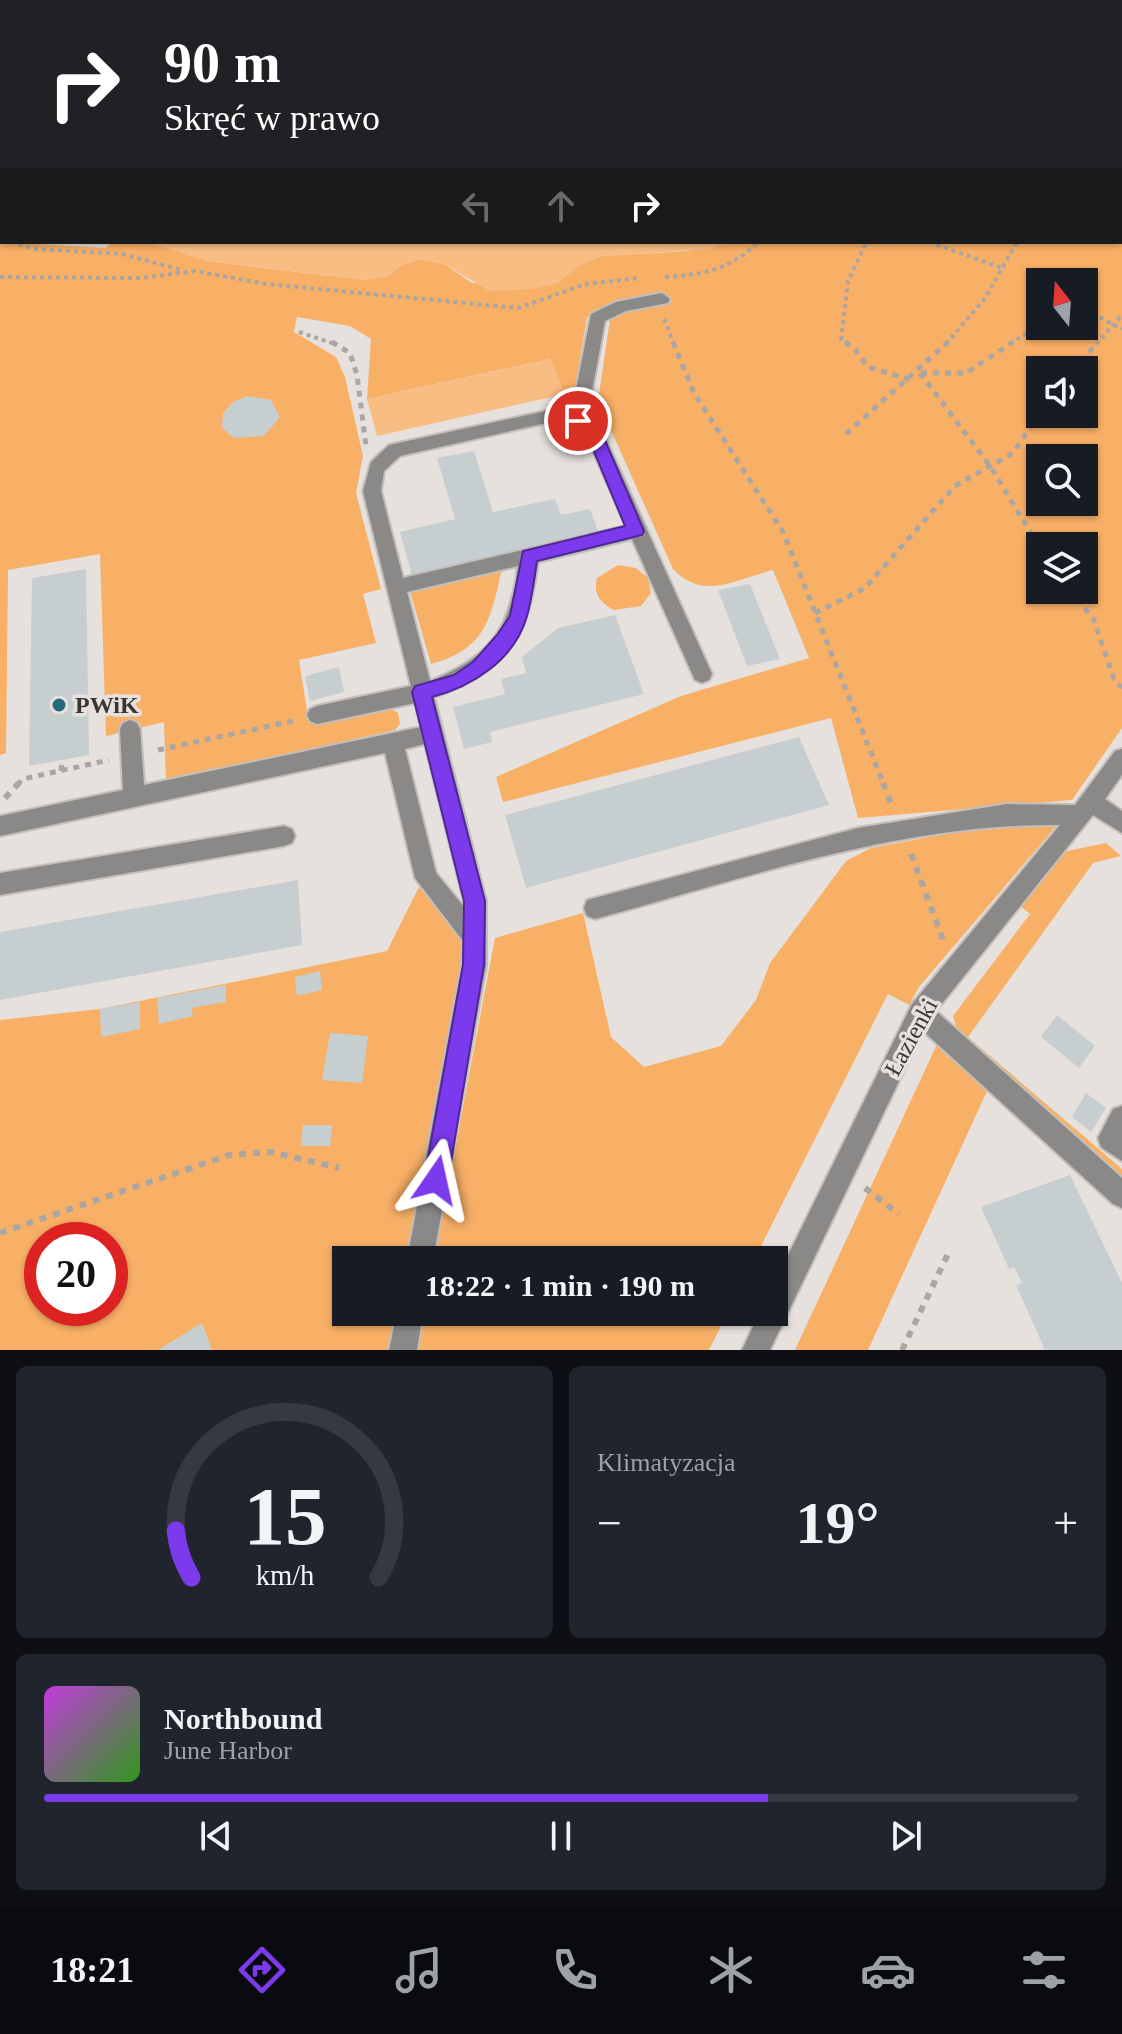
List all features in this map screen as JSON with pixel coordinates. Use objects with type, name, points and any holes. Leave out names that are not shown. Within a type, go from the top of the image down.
[{"type":"street","points":[[578,421],[597,318],[622,306],[662,299]]},
{"type":"street","points":[[423,1246],[469,994],[475,901],[430,734],[372,491],[372,475],[380,462],[395,450],[546,417],[578,421],[594,433],[636,531],[656,564],[702,674]]},
{"type":"street","points":[[397,587],[636,531]]},
{"type":"street","points":[[317,715],[459,682],[480,668],[504,641],[518,618],[529,556]]},
{"type":"street","points":[[130,729],[134,797]]},
{"type":"street","points":[[0,826],[430,734]]},
{"type":"street","points":[[393,742],[426,878],[474,937]]},
{"type":"street","name":"Łazienki","points":[[756,1350],[920,1012],[1086,808],[1122,758]]},
{"type":"street","points":[[595,908],[858,838],[1007,814],[1086,808],[1122,823]]},
{"type":"street","points":[[0,884],[284,836]]},
{"type":"street","points":[[920,1012],[1122,1195]]},
{"type":"street","points":[[1122,1118],[1110,1138],[1122,1148]]},
{"type":"street","points":[[403,1350],[407,1326]]},
{"type":"path","points":[[17,244],[33,249],[122,254],[184,271],[266,284],[518,308],[586,284],[706,274],[733,265],[756,244]]},
{"type":"path","points":[[866,244],[848,281],[841,340],[854,348],[868,367],[911,380]]},
{"type":"path","points":[[935,244],[1005,269]]},
{"type":"path","points":[[846,434],[920,373],[1005,269],[1016,244]]},
{"type":"path","points":[[0,277],[141,278],[184,271]]},
{"type":"path","points":[[662,299],[660,306],[671,340],[694,393],[783,532],[954,970]]},
{"type":"path","points":[[1085,356],[1122,315]]},
{"type":"path","points":[[1098,317],[1122,329]]},
{"type":"path","points":[[299,332],[330,341],[350,353],[357,375],[366,446],[380,462]]},
{"type":"path","points":[[920,373],[940,376],[966,373],[1026,333]]},
{"type":"path","points":[[920,373],[990,466],[1030,532]]},
{"type":"path","points":[[815,613],[865,588],[955,486],[1013,453],[1030,428]]},
{"type":"path","points":[[1081,604],[1093,618],[1114,679],[1122,688]]},
{"type":"path","points":[[61,771],[62,760]]},
{"type":"path","points":[[0,1233],[229,1155],[271,1152],[339,1168]]},
{"type":"path","points":[[842,1172],[899,1214]]},
{"type":"path","points":[[902,1350],[949,1252]]},
{"type":"shaded area","points":[[0,244],[106,248],[109,244],[198,244],[205,261],[365,280],[388,276],[402,265],[422,259],[446,265],[472,283],[557,283],[579,265],[602,256],[687,251],[717,244],[1122,244],[1122,728],[1072,800],[858,818],[831,718],[503,802],[496,777],[681,696],[809,658],[773,570],[733,583],[708,586],[684,579],[673,569],[598,401],[610,319],[587,317],[574,395],[565,394],[550,359],[367,399],[371,339],[350,326],[297,317],[294,332],[336,357],[345,377],[363,456],[356,493],[381,589],[363,594],[376,643],[299,660],[309,723],[390,708],[398,713],[400,724],[395,730],[166,781],[164,722],[106,736],[100,554],[8,570],[6,753],[0,755]]},
{"type":"shaded area","points":[[153,244],[721,244],[709,249],[602,256],[579,265],[557,283],[533,289],[489,291],[446,265],[422,259],[402,265],[388,276],[365,280],[205,261]]},
{"type":"shaded area","points":[[551,359],[565,394],[377,436],[367,399]]},
{"type":"shaded area","points":[[618,565],[636,568],[648,578],[651,593],[641,606],[614,610],[599,597],[597,578]]},
{"type":"shaded area","points":[[502,568],[483,630],[464,650],[431,664],[409,588]]},
{"type":"shaded area","points":[[1004,823],[1058,824],[919,987],[909,1005],[888,994],[761,1246],[437,1246],[495,938],[583,913],[611,1037],[644,1067],[721,1046],[756,1000],[770,963],[846,861],[871,848]]},
{"type":"shaded area","points":[[1106,843],[1121,856],[1093,863],[968,1037],[1122,1169],[1122,1183],[956,1027],[953,1016],[1030,914],[1018,904],[1062,852]]},
{"type":"shaded area","points":[[419,887],[464,937],[464,965],[410,1246],[332,1246],[332,1326],[394,1326],[390,1350],[0,1350],[0,1020],[100,1009],[387,951]]},
{"type":"shaded area","points":[[939,1040],[988,1089],[868,1350],[795,1350]]},
{"type":"shaded area","points":[[422,1326],[721,1326],[709,1350],[418,1350]]},
{"type":"building","points":[[248,396],[271,400],[280,417],[264,436],[234,438],[222,428],[223,413],[233,402]]},
{"type":"building","points":[[474,451],[493,512],[555,499],[561,515],[590,509],[599,534],[412,576],[400,532],[455,519],[437,458]]},
{"type":"building","points":[[86,569],[89,755],[29,766],[32,578]]},
{"type":"building","points":[[750,584],[780,659],[747,666],[718,590]]},
{"type":"building","points":[[615,615],[644,694],[490,732],[492,742],[464,749],[453,707],[505,694],[501,679],[526,673],[522,657],[558,628]]},
{"type":"building","points":[[339,667],[344,692],[310,701],[305,676]]},
{"type":"building","points":[[799,737],[829,805],[526,888],[505,815]]},
{"type":"building","points":[[298,880],[302,945],[0,1000],[0,932]]},
{"type":"building","points":[[320,971],[322,990],[297,996],[295,977]]},
{"type":"building","points":[[226,985],[226,1002],[191,1008],[193,1016],[159,1024],[157,998]]},
{"type":"building","points":[[140,1002],[140,1029],[101,1037],[100,1009]]},
{"type":"building","points":[[1057,1015],[1095,1046],[1079,1068],[1041,1037]]},
{"type":"building","points":[[330,1033],[368,1036],[362,1083],[322,1080]]},
{"type":"building","points":[[1086,1093],[1106,1108],[1091,1132],[1072,1117]]},
{"type":"building","points":[[303,1125],[332,1125],[330,1146],[301,1146]]},
{"type":"building","points":[[1070,1175],[1122,1283],[1122,1350],[1045,1350],[1016,1285],[1022,1283],[1014,1267],[1009,1269],[981,1207]]},
{"type":"building","points":[[202,1323],[212,1350],[158,1350]]},
{"type":"place","name":"PWiK","points":[[59,705]]},
{"type":"route","points":[[436,1180],[474,965],[475,901],[421,692],[459,682],[480,668],[504,641],[518,618],[529,556],[636,531],[594,433],[578,421]]}]
